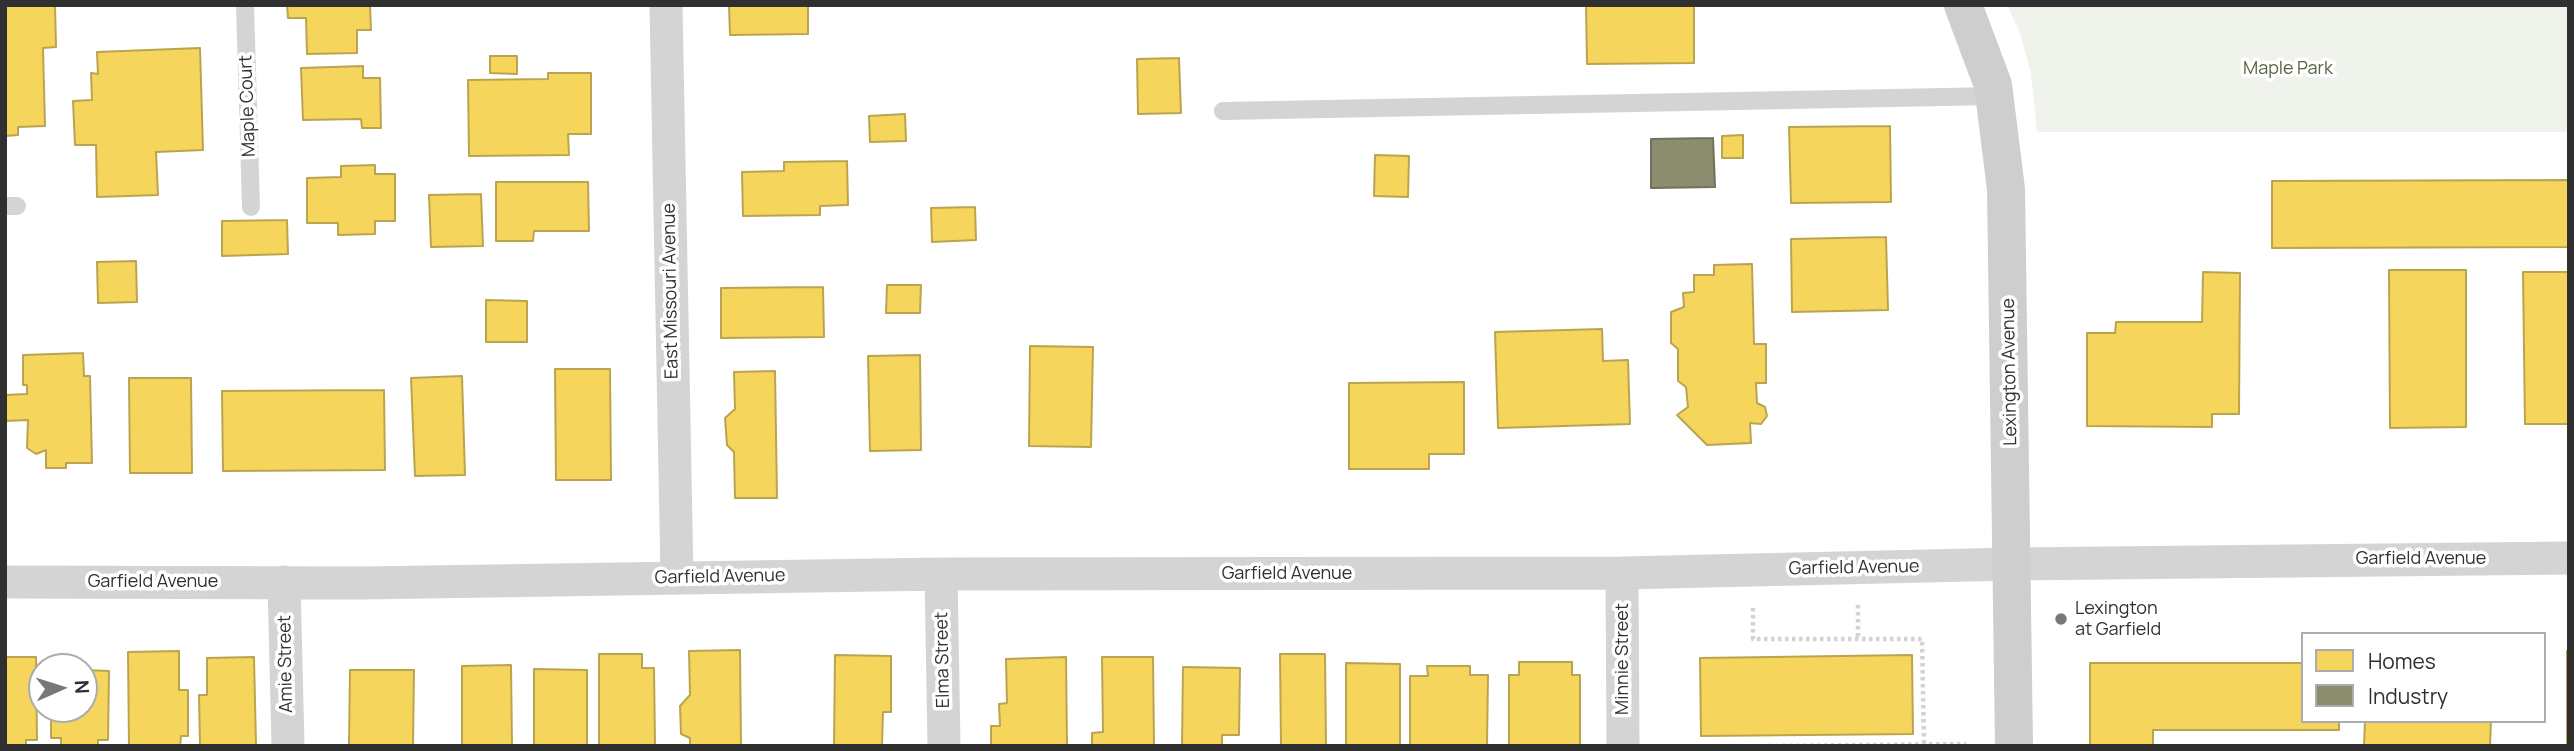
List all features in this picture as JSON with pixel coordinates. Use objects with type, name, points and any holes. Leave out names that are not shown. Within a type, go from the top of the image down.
[{"type":"street","name":"East Missouri Avenue","points":[[666,5],[677,577]]},
{"type":"street","name":"Lexington Avenue","points":[[1963,5],[1995,96],[2007,189],[2014,746]]},
{"type":"street","name":"Garfield Avenue","points":[[5,582],[284,582],[941,574],[1622,573],[2013,564],[2569,558]]},
{"type":"street","name":"Minnie Street","points":[[1622,573],[1623,746]]},
{"type":"street","name":"Elma Street","points":[[941,574],[944,746]]},
{"type":"street","name":"Amie Street","points":[[284,582],[288,746]]},
{"type":"lane","name":"Maple Court","points":[[245,5],[251,207]]},
{"type":"lane","points":[[1223,111],[1995,96]]},
{"type":"path","points":[[1858,601],[1858,639]]},
{"type":"path","points":[[1754,603],[1753,639],[1922,639],[1924,744]]},
{"type":"path","points":[[1768,746],[1966,744]]},
{"type":"green space","name":"Maple Park","points":[[2007,5],[2569,5],[2569,132],[2037,132],[2031,74],[2020,33]]},
{"type":"building: Homes","points":[[5,5],[55,5],[56,47],[43,48],[45,126],[18,127],[18,135],[5,136]]},
{"type":"building: Homes","points":[[287,5],[370,5],[371,30],[357,30],[357,53],[307,54],[306,18],[288,18]]},
{"type":"building: Homes","points":[[729,5],[808,5],[808,34],[730,35]]},
{"type":"building: Homes","points":[[1586,5],[1694,5],[1694,63],[1587,64]]},
{"type":"building: Homes","points":[[200,48],[203,150],[156,152],[158,195],[97,197],[96,145],[75,145],[73,101],[92,100],[91,73],[98,74],[97,52]]},
{"type":"building: Homes","points":[[490,56],[517,56],[517,74],[490,73]]},
{"type":"building: Homes","points":[[1179,58],[1181,113],[1138,114],[1137,59]]},
{"type":"building: Homes","points":[[363,66],[363,78],[380,78],[381,128],[362,128],[361,119],[303,120],[301,68]]},
{"type":"building: Homes","points":[[548,73],[591,73],[591,134],[568,134],[569,155],[469,156],[468,80],[548,79]]},
{"type":"building: Homes","points":[[905,114],[906,141],[870,142],[869,116]]},
{"type":"building: Homes","points":[[1890,126],[1891,202],[1791,203],[1789,127]]},
{"type":"building: Homes","points":[[1743,135],[1743,158],[1722,158],[1722,136]]},
{"type":"building: Homes","points":[[1375,155],[1409,156],[1408,197],[1374,196]]},
{"type":"building: Homes","points":[[847,161],[848,205],[820,206],[820,215],[743,216],[742,172],[784,171],[784,162]]},
{"type":"building: Homes","points":[[375,165],[375,174],[395,174],[395,221],[375,221],[375,234],[338,235],[338,223],[307,223],[307,178],[341,177],[341,166]]},
{"type":"building: Homes","points":[[2569,180],[2569,247],[2272,248],[2272,181]]},
{"type":"building: Homes","points":[[496,182],[588,182],[589,231],[534,231],[533,241],[496,241]]},
{"type":"building: Homes","points":[[481,194],[483,246],[431,247],[429,195]]},
{"type":"building: Homes","points":[[975,207],[976,240],[932,242],[931,208]]},
{"type":"building: Homes","points":[[287,220],[288,254],[222,256],[222,221]]},
{"type":"building: Homes","points":[[1886,237],[1888,310],[1792,312],[1791,239]]},
{"type":"building: Homes","points":[[136,261],[137,302],[98,303],[97,262]]},
{"type":"building: Homes","points":[[1752,264],[1754,344],[1766,344],[1766,383],[1756,383],[1757,403],[1765,407],[1767,416],[1761,424],[1750,423],[1751,443],[1707,445],[1677,415],[1688,407],[1686,387],[1678,381],[1678,349],[1671,343],[1671,312],[1684,307],[1683,293],[1694,292],[1694,275],[1714,275],[1714,265]]},
{"type":"building: Homes","points":[[2389,270],[2466,270],[2466,427],[2390,428]]},
{"type":"building: Homes","points":[[2203,272],[2240,273],[2239,414],[2212,414],[2212,427],[2087,426],[2087,333],[2115,333],[2116,322],[2202,322]]},
{"type":"building: Homes","points":[[2523,272],[2569,272],[2569,424],[2525,424]]},
{"type":"building: Homes","points":[[887,285],[921,285],[920,313],[886,313]]},
{"type":"building: Homes","points":[[823,287],[824,337],[721,338],[721,288]]},
{"type":"building: Homes","points":[[486,300],[527,301],[527,342],[486,342]]},
{"type":"building: Homes","points":[[1602,329],[1603,361],[1628,360],[1630,424],[1498,428],[1495,332]]},
{"type":"building: Homes","points":[[1030,346],[1093,347],[1091,447],[1029,446]]},
{"type":"building: Homes","points":[[83,353],[84,376],[90,376],[92,463],[66,463],[66,468],[46,468],[46,450],[36,454],[27,448],[28,420],[5,421],[5,395],[27,394],[27,385],[23,385],[23,355]]},
{"type":"building: Homes","points":[[920,355],[921,450],[870,451],[868,356]]},
{"type":"building: Homes","points":[[555,369],[610,369],[611,480],[556,480]]},
{"type":"building: Homes","points":[[775,371],[777,498],[735,498],[734,452],[727,445],[725,418],[735,409],[734,372]]},
{"type":"building: Homes","points":[[462,376],[465,475],[415,476],[411,378]]},
{"type":"building: Homes","points":[[129,378],[191,378],[192,473],[130,473]]},
{"type":"building: Homes","points":[[1464,382],[1464,454],[1429,454],[1429,469],[1349,469],[1349,383]]},
{"type":"building: Homes","points":[[384,390],[385,470],[223,471],[222,391]]},
{"type":"building: Homes","points":[[740,650],[741,746],[690,746],[690,738],[681,734],[680,706],[690,695],[689,651]]},
{"type":"building: Homes","points":[[179,651],[179,690],[188,690],[188,736],[181,736],[180,746],[129,746],[128,652]]},
{"type":"building: Homes","points":[[2569,651],[2569,746],[2567,746]]},
{"type":"building: Homes","points":[[599,654],[642,654],[642,668],[654,668],[655,746],[599,746]]},
{"type":"building: Homes","points":[[1280,654],[1325,654],[1326,746],[1281,746]]},
{"type":"building: Homes","points":[[835,655],[891,656],[891,712],[883,712],[882,746],[834,746]]},
{"type":"building: Homes","points":[[1912,655],[1913,734],[1701,736],[1700,658]]},
{"type":"building: Homes","points":[[5,657],[28,657],[28,723],[37,723],[37,740],[26,740],[26,746],[5,746]]},
{"type":"building: Homes","points":[[254,657],[256,746],[200,746],[199,695],[207,695],[207,658]]},
{"type":"building: Homes","points":[[1066,657],[1067,746],[991,746],[991,726],[1000,726],[999,704],[1007,703],[1006,659]]},
{"type":"building: Homes","points":[[1102,657],[1153,657],[1154,746],[1092,746],[1092,733],[1103,732]]},
{"type":"building: Homes","points":[[1519,662],[1572,662],[1572,675],[1580,675],[1580,746],[1509,746],[1509,675],[1519,675]]},
{"type":"building: Homes","points":[[1346,663],[1400,664],[1400,746],[1346,746]]},
{"type":"building: Homes","points":[[2090,663],[2301,663],[2301,723],[2339,723],[2339,730],[2153,730],[2153,746],[2090,746]]},
{"type":"building: Homes","points":[[511,665],[512,746],[462,746],[462,666]]},
{"type":"building: Homes","points":[[1427,666],[1470,666],[1470,675],[1488,675],[1487,746],[1410,746],[1410,676],[1428,676]]},
{"type":"building: Homes","points":[[1183,667],[1240,668],[1239,735],[1222,735],[1222,746],[1182,746]]},
{"type":"building: Homes","points":[[534,669],[587,670],[587,746],[534,746]]},
{"type":"building: Homes","points":[[350,670],[414,670],[413,746],[349,746]]},
{"type":"building: Homes","points":[[98,671],[109,671],[108,740],[98,740],[98,746],[61,746],[61,738],[51,738],[51,723],[98,723]]},
{"type":"building: Homes","points":[[2365,723],[2491,723],[2490,746],[2364,746]]},
{"type":"building: Industry","points":[[1713,138],[1715,187],[1651,188],[1651,139]]},
{"type":"place","name":"Lexington at Garfield","points":[[2061,619]]}]
